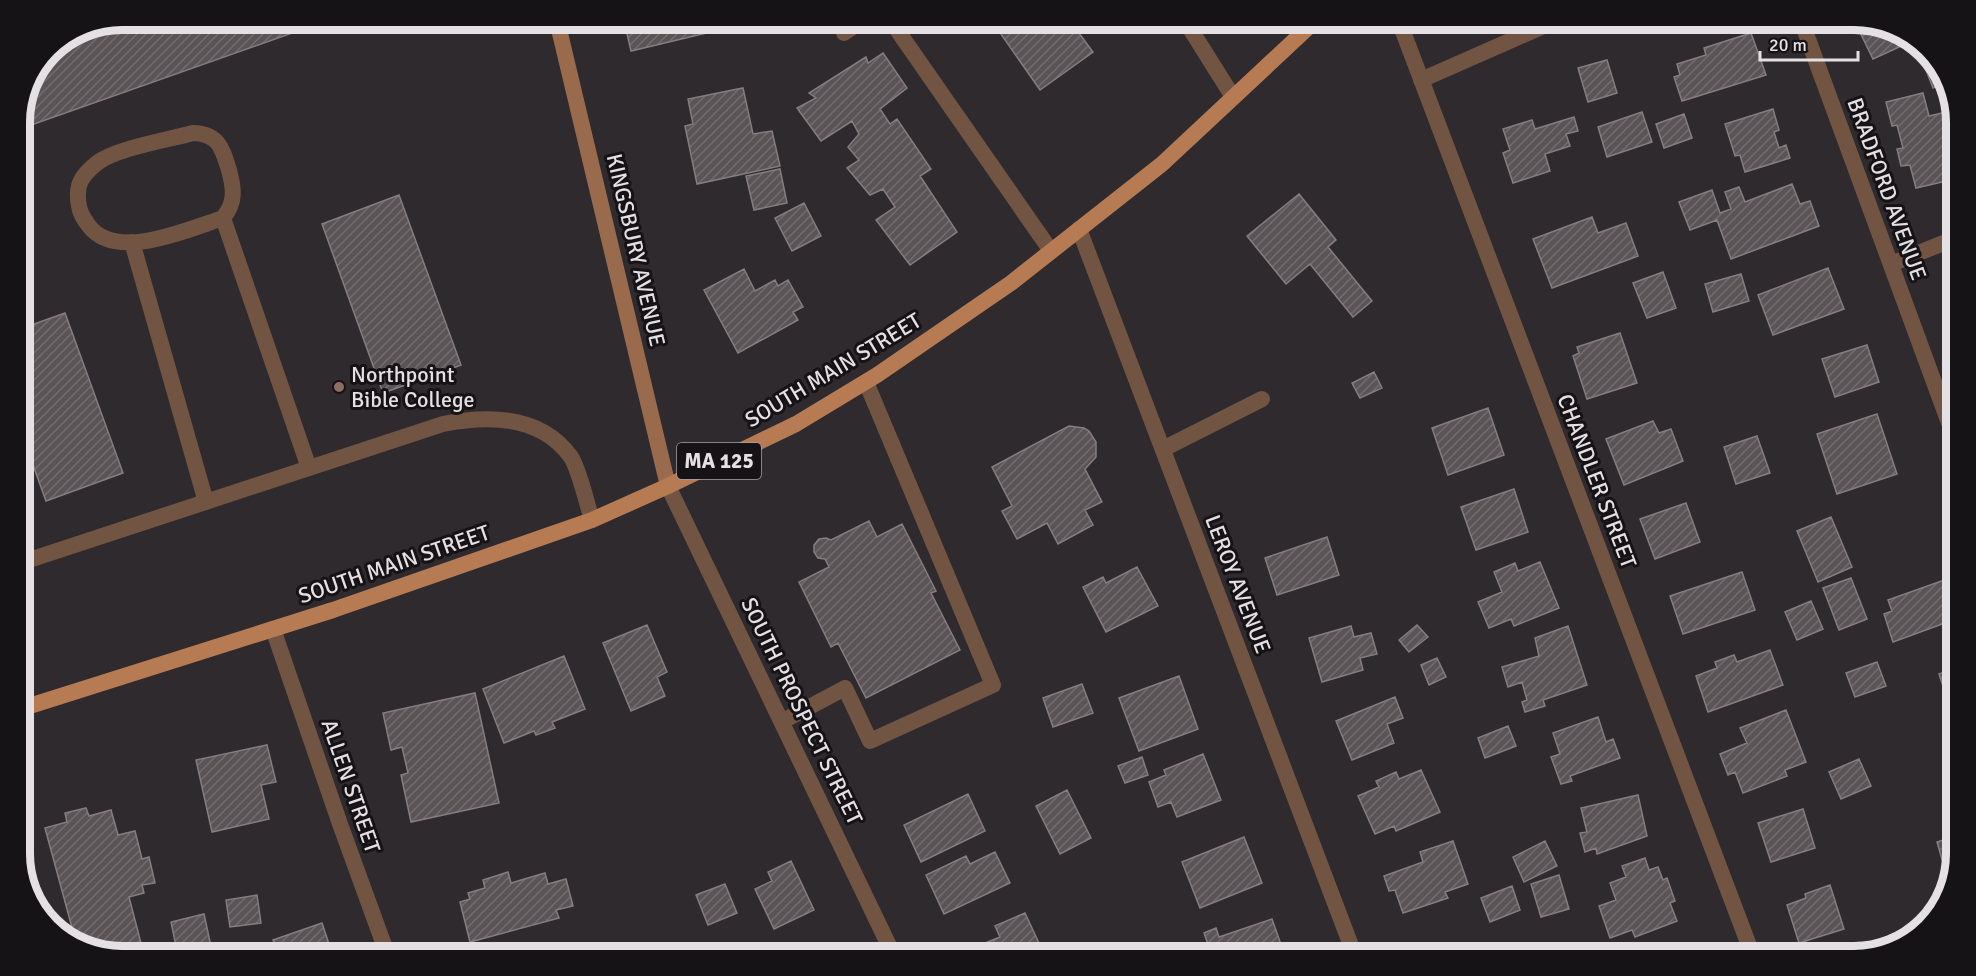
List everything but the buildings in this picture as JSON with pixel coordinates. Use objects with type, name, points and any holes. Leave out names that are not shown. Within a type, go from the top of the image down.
[{"type":"main road","name":"KINGSBURY AVENUE","points":[[559,30],[668,486]]},
{"type":"main road","name":"SOUTH MAIN STREET","points":[[30,706],[273,629],[592,520],[796,424],[866,382],[984,302],[1051,251],[1162,164],[1305,30]]},
{"type":"street","points":[[897,30],[1051,251]]},
{"type":"street","points":[[1191,30],[1233,97]]},
{"type":"street","name":"CHANDLER STREET","points":[[1402,30],[1749,946]]},
{"type":"street","points":[[1421,80],[1535,30]]},
{"type":"street","name":"BRADFORD AVENUE","points":[[1805,30],[1946,415]]},
{"type":"street","points":[[193,133],[202,133],[211,137],[221,147],[234,188],[232,205],[223,218],[148,241],[108,239],[93,231],[80,214],[76,192],[84,176],[99,162],[117,153],[193,133]]},
{"type":"street","points":[[223,218],[309,468]]},
{"type":"street","name":"LEROY AVENUE","points":[[1079,229],[1351,946]]},
{"type":"street","points":[[132,242],[206,502]]},
{"type":"street","points":[[1891,264],[1946,242]]},
{"type":"street","points":[[783,721],[845,688],[870,741],[993,686],[866,382]]},
{"type":"street","points":[[1163,449],[1262,399]]},
{"type":"street","points":[[30,560],[442,424],[492,418],[521,423],[555,440],[572,459],[592,520]]},
{"type":"street","name":"SOUTH PROSPECT STREET","points":[[668,486],[783,721],[889,946]]},
{"type":"street","name":"ALLEN STREET","points":[[273,629],[384,946]]},
{"type":"place","name":"Northpoint Bible College","points":[[339,387]]}]
